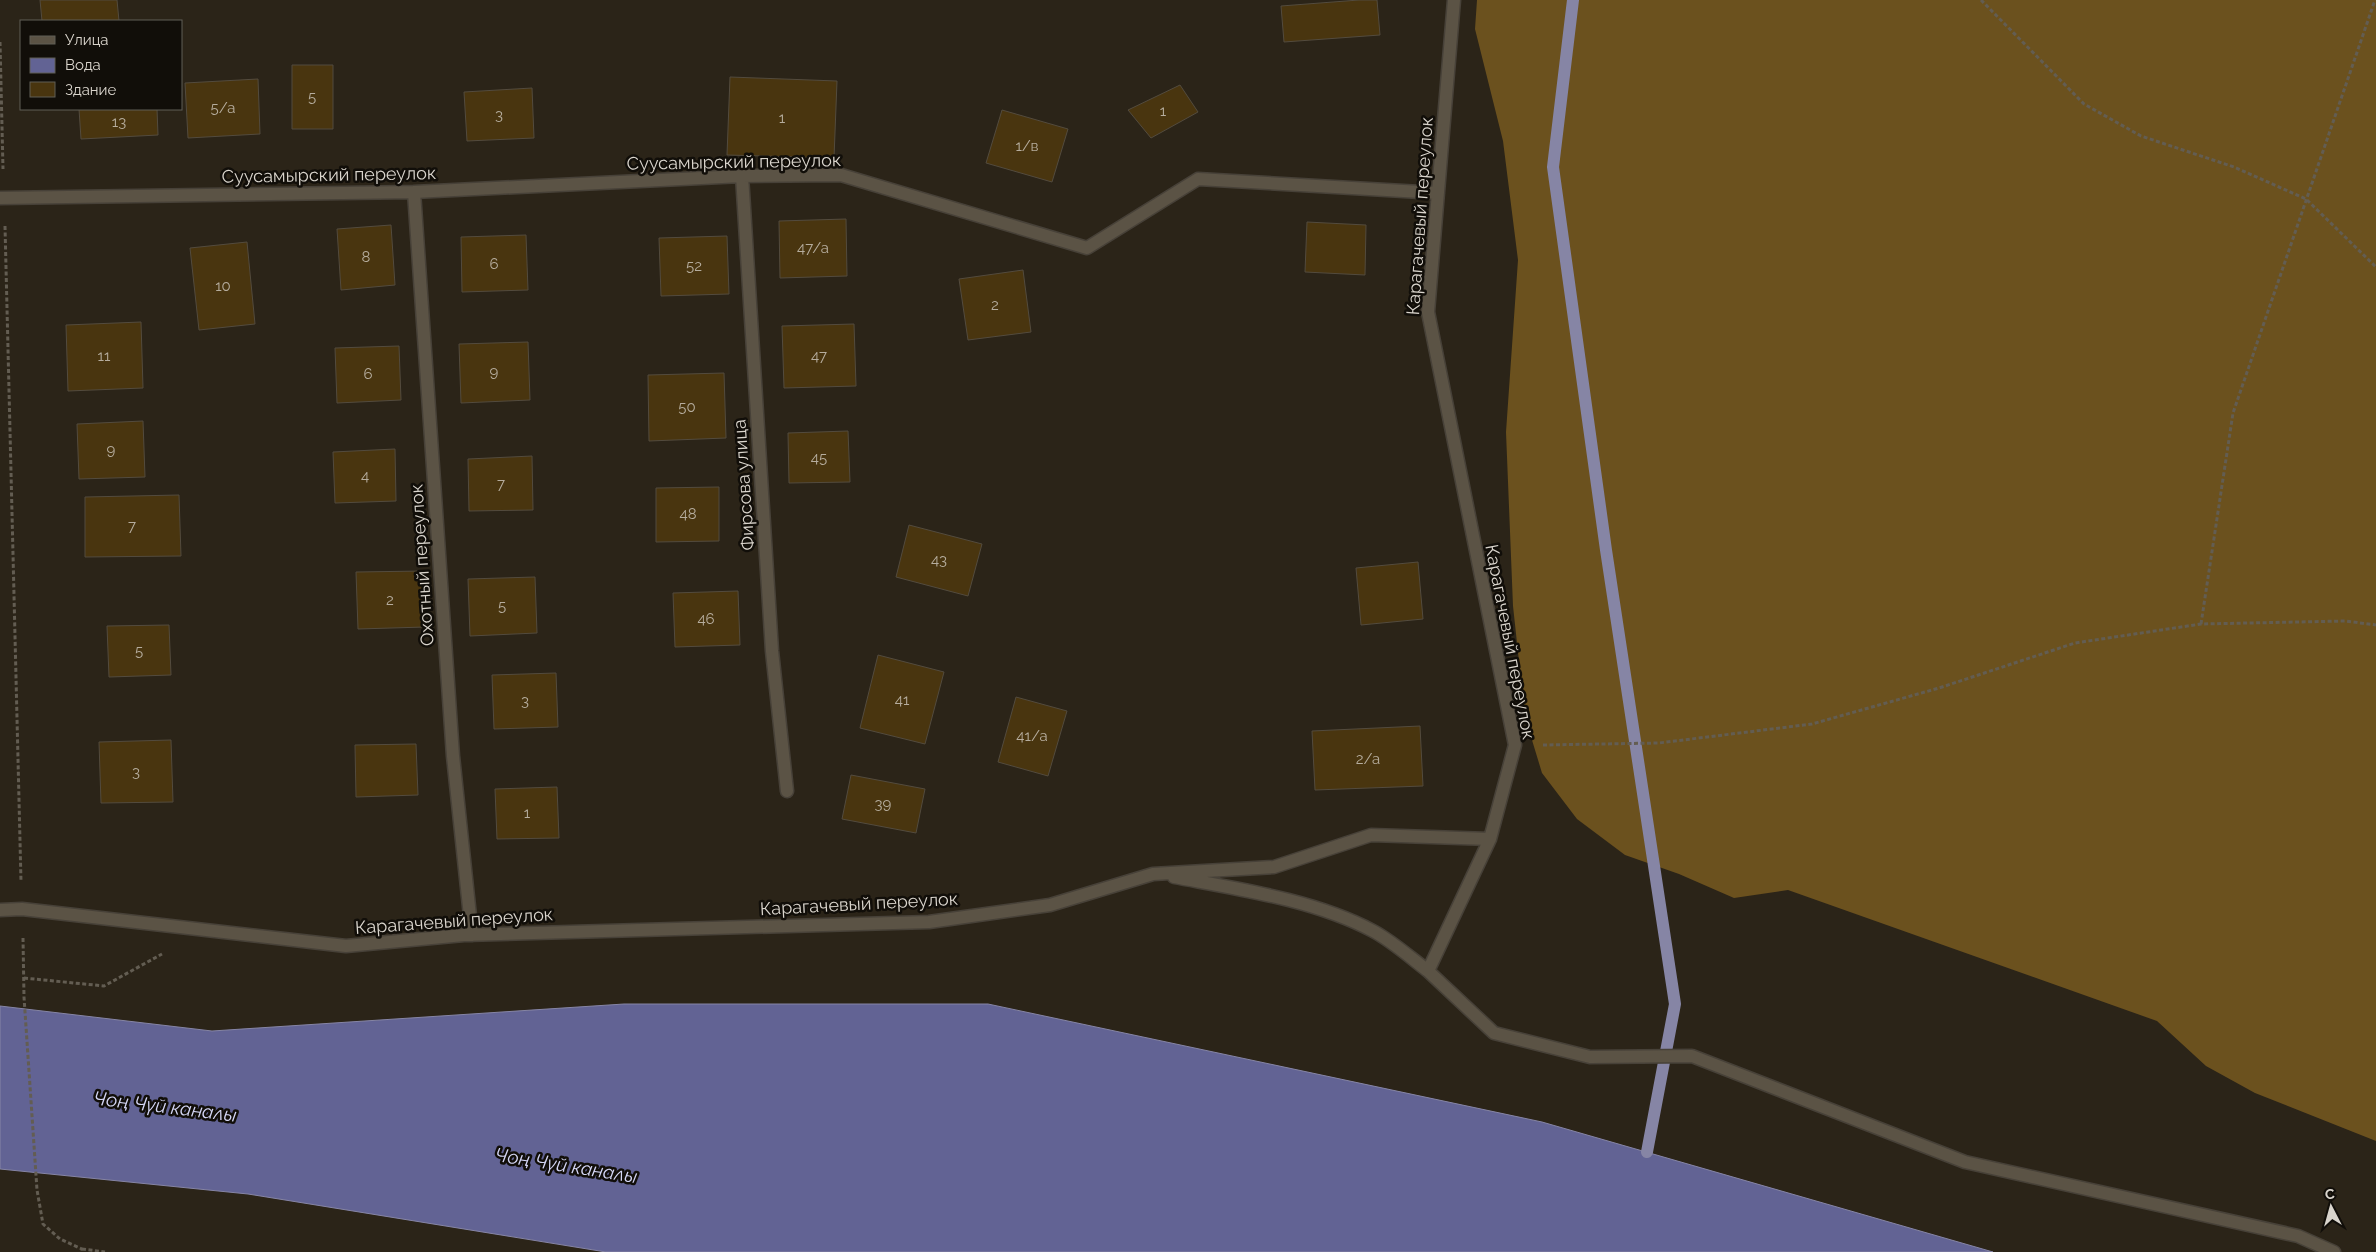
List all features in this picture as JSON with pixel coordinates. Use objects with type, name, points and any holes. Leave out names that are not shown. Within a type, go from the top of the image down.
[{"type":"street","name":"Карагачевый переулок","points":[[0,910],[22,910],[346,946],[472,935],[929,922],[1050,905],[1154,874],[1274,867],[1371,835],[1490,839],[1514,745],[1428,312],[1454,0]]},
{"type":"street","name":"Суусамырский переулок","points":[[2,198],[414,192],[742,176],[842,175],[1087,248],[1198,179],[1438,193]]},
{"type":"street","name":"Фирсова улица","points":[[742,176],[772,651],[787,791]]},
{"type":"street","name":"Охотный переулок","points":[[414,192],[452,756],[472,935]]},
{"type":"street","points":[[1428,971],[1490,839]]},
{"type":"street","points":[[1154,874],[1244,890],[1316,908],[1374,931],[1428,971],[1494,1033],[1590,1057],[1692,1056],[1965,1162],[2298,1236],[2334,1252]]},
{"type":"path","points":[[1981,0],[2084,104],[2141,136],[2234,167],[2306,199],[2376,267]]},
{"type":"path","points":[[2201,624],[2233,412],[2375,0]]},
{"type":"path","points":[[0,42],[2,198],[24,997],[37,1190],[43,1224],[60,1239],[82,1250],[105,1252]]},
{"type":"path","points":[[1514,745],[1659,743],[1812,724],[1939,688],[2075,643],[2201,624],[2345,621],[2376,625]]},
{"type":"path","points":[[24,978],[104,986],[164,953]]},
{"type":"shaded area","points":[[1477,0],[2376,0],[2376,1141],[2255,1093],[2206,1066],[2157,1021],[1788,890],[1734,898],[1679,874],[1625,855],[1577,819],[1542,773],[1525,717],[1513,606],[1506,432],[1518,260],[1503,141],[1475,29]]},
{"type":"water","name":"Чоң Чүй каналы","points":[[624,1004],[988,1004],[1542,1122],[1993,1252],[606,1252],[248,1194],[0,1169],[0,1006],[212,1031]]},
{"type":"building","points":[[40,0],[117,0],[119,20],[42,20]]},
{"type":"building","points":[[1377,0],[1380,35],[1284,42],[1281,6]]},
{"type":"building","points":[[292,65],[333,65],[333,129],[292,129]]},
{"type":"building","points":[[730,77],[837,81],[834,158],[727,155]]},
{"type":"building","points":[[258,79],[260,134],[188,138],[185,83]]},
{"type":"building","points":[[1180,85],[1198,112],[1151,138],[1128,110]]},
{"type":"building","points":[[532,88],[534,138],[467,141],[464,92]]},
{"type":"building","points":[[79,110],[157,110],[158,135],[81,139]]},
{"type":"building","points":[[1002,110],[1068,129],[1052,182],[986,163]]},
{"type":"building","points":[[846,219],[847,276],[780,278],[779,221]]},
{"type":"building","points":[[1307,222],[1366,225],[1365,275],[1305,272]]},
{"type":"building","points":[[391,225],[395,285],[341,290],[337,229]]},
{"type":"building","points":[[526,235],[528,290],[462,292],[461,237]]},
{"type":"building","points":[[727,236],[729,294],[661,296],[659,238]]},
{"type":"building","points":[[247,242],[255,324],[199,330],[190,248]]},
{"type":"building","points":[[1023,270],[1031,332],[968,340],[959,279]]},
{"type":"building","points":[[141,322],[143,388],[68,391],[66,325]]},
{"type":"building","points":[[854,324],[856,386],[784,388],[782,326]]},
{"type":"building","points":[[528,342],[530,400],[461,403],[459,344]]},
{"type":"building","points":[[399,346],[401,400],[337,403],[335,348]]},
{"type":"building","points":[[724,373],[726,438],[649,441],[648,375]]},
{"type":"building","points":[[143,421],[145,477],[79,479],[77,424]]},
{"type":"building","points":[[848,431],[850,482],[789,483],[788,433]]},
{"type":"building","points":[[395,449],[396,501],[335,503],[333,452]]},
{"type":"building","points":[[532,456],[533,510],[469,511],[468,459]]},
{"type":"building","points":[[719,487],[719,541],[656,542],[656,488]]},
{"type":"building","points":[[179,495],[181,556],[85,557],[85,497]]},
{"type":"building","points":[[909,525],[982,544],[968,596],[896,577]]},
{"type":"building","points":[[1418,562],[1423,619],[1361,625],[1356,568]]},
{"type":"building","points":[[423,571],[425,627],[358,629],[356,572]]},
{"type":"building","points":[[535,577],[537,633],[470,636],[468,579]]},
{"type":"building","points":[[738,591],[740,645],[675,647],[673,593]]},
{"type":"building","points":[[169,625],[171,675],[109,677],[107,626]]},
{"type":"building","points":[[878,655],[944,672],[925,744],[860,728]]},
{"type":"building","points":[[556,673],[558,727],[494,729],[492,675]]},
{"type":"building","points":[[1016,697],[1067,711],[1048,776],[998,762]]},
{"type":"building","points":[[1420,726],[1423,786],[1315,790],[1312,731]]},
{"type":"building","points":[[171,740],[173,802],[101,803],[99,742]]},
{"type":"building","points":[[416,744],[418,795],[356,797],[355,745]]},
{"type":"building","points":[[851,775],[925,789],[916,833],[842,819]]},
{"type":"building","points":[[557,787],[559,838],[497,839],[495,789]]},
{"type":"waterway","points":[[1573,0],[1553,167],[1606,550],[1675,1004],[1647,1152]]}]
